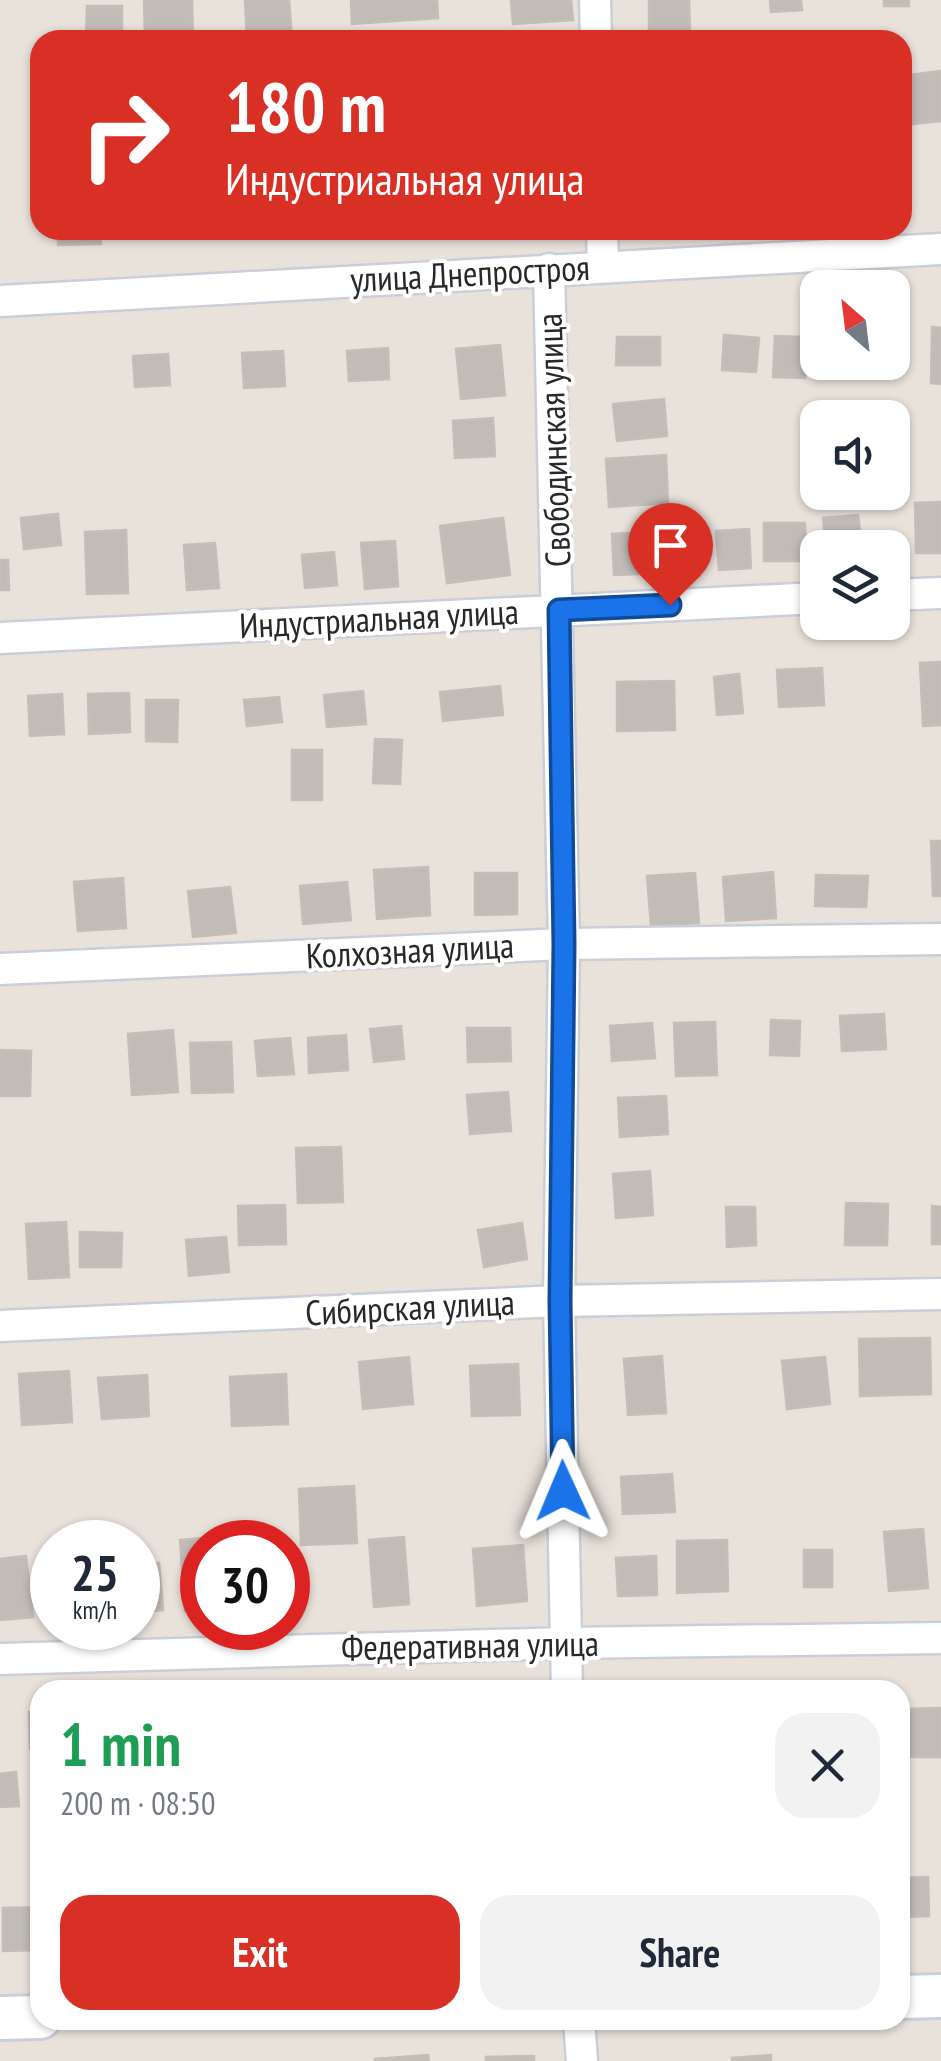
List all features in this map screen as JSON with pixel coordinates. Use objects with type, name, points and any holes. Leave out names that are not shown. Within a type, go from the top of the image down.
[{"type":"street","points":[[595,0],[596,30]]},
{"type":"street","points":[[602,240],[603,266]]},
{"type":"street","name":"улица Днепростроя","points":[[0,301],[941,249]]},
{"type":"street","name":"Свободинская улица","points":[[549,269],[564,944],[560,1301],[568,1680]]},
{"type":"street","points":[[910,594],[941,593]]},
{"type":"street","name":"Индустриальная улица","points":[[0,638],[800,599]]},
{"type":"street","name":"Колхозная улица","points":[[0,969],[564,944],[941,939]]},
{"type":"street","name":"Сибирская улица","points":[[0,1326],[560,1301],[941,1294]]},
{"type":"street","name":"Федеративная улица","points":[[0,1659],[566,1643],[941,1638]]},
{"type":"street","points":[[910,1997],[941,1996]]},
{"type":"street","points":[[0,2018],[30,2016]]},
{"type":"street","points":[[580,2030],[582,2061]]},
{"type":"building","points":[[144,0],[192,0],[193,30],[145,30]]},
{"type":"building","points":[[245,0],[289,0],[291,30],[246,30]]},
{"type":"building","points":[[351,0],[437,0],[438,18],[352,24]]},
{"type":"building","points":[[511,0],[571,0],[573,20],[513,24]]},
{"type":"building","points":[[649,0],[689,0],[690,29],[649,30]]},
{"type":"building","points":[[770,0],[801,0],[802,10],[771,12]]},
{"type":"building","points":[[884,0],[909,0],[909,6],[884,6]]},
{"type":"building","points":[[87,6],[122,6],[122,30],[86,30]]},
{"type":"building","points":[[940,71],[941,121],[912,124],[912,75]]},
{"type":"building","points":[[58,240],[101,240],[101,244],[58,245]]},
{"type":"building","points":[[932,327],[941,328],[941,384],[931,383]]},
{"type":"building","points":[[724,335],[759,338],[756,372],[722,370]]},
{"type":"building","points":[[775,336],[800,337],[800,378],[773,377]]},
{"type":"building","points":[[617,337],[660,337],[660,365],[616,365]]},
{"type":"building","points":[[500,345],[505,395],[461,399],[456,349]]},
{"type":"building","points":[[388,348],[389,379],[349,381],[347,351]]},
{"type":"building","points":[[283,351],[285,386],[244,388],[242,353]]},
{"type":"building","points":[[168,354],[170,385],[135,387],[133,356]]},
{"type":"building","points":[[664,399],[667,436],[617,441],[613,404]]},
{"type":"building","points":[[493,418],[495,456],[455,458],[453,421]]},
{"type":"building","points":[[666,455],[668,503],[609,507],[606,459]]},
{"type":"building","points":[[941,502],[941,553],[916,553],[915,503]]},
{"type":"building","points":[[58,514],[61,545],[24,549],[21,518]]},
{"type":"building","points":[[858,515],[860,530],[824,530],[823,518]]},
{"type":"building","points":[[503,518],[510,575],[447,583],[440,526]]},
{"type":"building","points":[[764,523],[805,523],[805,530],[800,530],[800,561],[764,561]]},
{"type":"building","points":[[749,529],[751,568],[719,570],[716,531]]},
{"type":"building","points":[[126,530],[128,593],[87,594],[85,532]]},
{"type":"building","points":[[664,531],[665,573],[614,575],[612,534]]},
{"type":"building","points":[[395,541],[398,586],[365,589],[361,543]]},
{"type":"building","points":[[215,543],[219,588],[187,590],[184,545]]},
{"type":"building","points":[[334,552],[337,585],[305,588],[302,555]]},
{"type":"building","points":[[0,560],[8,560],[9,590],[0,590]]},
{"type":"building","points":[[941,662],[941,725],[923,726],[920,663]]},
{"type":"building","points":[[822,668],[824,705],[779,707],[777,670]]},
{"type":"building","points":[[739,674],[743,713],[717,715],[714,677]]},
{"type":"building","points":[[674,681],[675,730],[617,731],[617,682]]},
{"type":"building","points":[[500,686],[503,715],[443,721],[440,692]]},
{"type":"building","points":[[363,691],[366,724],[327,727],[324,695]]},
{"type":"building","points":[[129,693],[130,732],[89,734],[88,694]]},
{"type":"building","points":[[62,694],[64,734],[30,736],[28,696]]},
{"type":"building","points":[[279,697],[282,722],[247,726],[244,700]]},
{"type":"building","points":[[146,700],[178,700],[177,742],[146,741]]},
{"type":"building","points":[[375,739],[402,740],[400,784],[373,783]]},
{"type":"building","points":[[292,750],[322,750],[322,800],[292,800]]},
{"type":"building","points":[[931,841],[941,841],[941,896],[933,896]]},
{"type":"building","points":[[428,867],[430,915],[377,919],[374,870]]},
{"type":"building","points":[[773,872],[776,918],[726,921],[723,877]]},
{"type":"building","points":[[475,873],[517,873],[517,914],[475,915]]},
{"type":"building","points":[[695,873],[699,923],[651,926],[647,876]]},
{"type":"building","points":[[816,875],[868,876],[866,907],[815,906]]},
{"type":"building","points":[[123,878],[126,928],[78,931],[74,882]]},
{"type":"building","points":[[347,882],[351,920],[303,924],[300,886]]},
{"type":"building","points":[[230,887],[236,933],[193,937],[188,891]]},
{"type":"building","points":[[884,1014],[886,1049],[842,1051],[840,1016]]},
{"type":"building","points":[[771,1020],[800,1021],[799,1056],[770,1055]]},
{"type":"building","points":[[715,1022],[717,1075],[676,1076],[674,1023]]},
{"type":"building","points":[[652,1023],[655,1058],[612,1061],[610,1026]]},
{"type":"building","points":[[401,1026],[404,1059],[374,1062],[370,1029]]},
{"type":"building","points":[[467,1028],[510,1028],[511,1061],[468,1062]]},
{"type":"building","points":[[173,1030],[178,1092],[132,1095],[128,1034]]},
{"type":"building","points":[[346,1035],[348,1070],[309,1073],[308,1038]]},
{"type":"building","points":[[290,1038],[294,1074],[258,1076],[255,1041]]},
{"type":"building","points":[[231,1042],[233,1092],[192,1093],[190,1043]]},
{"type":"building","points":[[0,1050],[31,1051],[30,1096],[0,1096]]},
{"type":"building","points":[[508,1092],[511,1131],[470,1134],[467,1095]]},
{"type":"building","points":[[666,1096],[668,1134],[620,1137],[618,1098]]},
{"type":"building","points":[[341,1147],[343,1202],[298,1203],[296,1148]]},
{"type":"building","points":[[650,1171],[653,1215],[616,1218],[613,1174]]},
{"type":"building","points":[[846,1203],[888,1204],[887,1245],[845,1245]]},
{"type":"building","points":[[285,1205],[286,1244],[239,1245],[238,1206]]},
{"type":"building","points":[[932,1206],[941,1207],[941,1244],[932,1244]]},
{"type":"building","points":[[726,1207],[755,1207],[756,1245],[727,1247]]},
{"type":"building","points":[[66,1222],[69,1277],[29,1279],[26,1224]]},
{"type":"building","points":[[522,1223],[527,1259],[484,1267],[478,1230]]},
{"type":"building","points":[[80,1232],[122,1233],[121,1267],[80,1267]]},
{"type":"building","points":[[226,1237],[229,1272],[189,1276],[186,1240]]},
{"type":"building","points":[[930,1338],[931,1394],[860,1396],[859,1339]]},
{"type":"building","points":[[662,1356],[666,1413],[628,1415],[624,1359]]},
{"type":"building","points":[[409,1357],[413,1404],[363,1409],[359,1362]]},
{"type":"building","points":[[825,1357],[830,1404],[787,1409],[782,1361]]},
{"type":"building","points":[[518,1364],[520,1415],[472,1416],[470,1366]]},
{"type":"building","points":[[69,1371],[72,1422],[22,1425],[19,1374]]},
{"type":"building","points":[[286,1374],[288,1424],[232,1426],[230,1377]]},
{"type":"building","points":[[147,1375],[149,1416],[102,1419],[98,1378]]},
{"type":"building","points":[[672,1474],[675,1512],[623,1514],[621,1477]]},
{"type":"building","points":[[354,1486],[357,1543],[310,1545],[310,1520],[300,1520],[299,1489]]},
{"type":"building","points":[[923,1529],[928,1588],[889,1591],[884,1532]]},
{"type":"building","points":[[404,1537],[409,1604],[374,1607],[369,1540]]},
{"type":"building","points":[[727,1540],[728,1591],[677,1593],[677,1541]]},
{"type":"building","points":[[523,1545],[527,1601],[477,1606],[473,1549]]},
{"type":"building","points":[[804,1550],[832,1550],[832,1587],[804,1587]]},
{"type":"building","points":[[26,1556],[30,1617],[0,1620],[0,1559]]},
{"type":"building","points":[[656,1556],[657,1595],[618,1596],[616,1558]]},
{"type":"building","points":[[941,1708],[941,1757],[910,1757],[910,1709]]},
{"type":"building","points":[[16,1772],[19,1806],[0,1807],[0,1774]]},
{"type":"building","points":[[928,1877],[929,1916],[910,1917],[910,1878]]},
{"type":"building","points":[[30,1907],[30,1950],[3,1951],[3,1908]]},
{"type":"building","points":[[428,2055],[429,2061],[375,2061],[375,2059]]},
{"type":"building","points":[[771,2055],[771,2061],[732,2061],[732,2058]]},
{"type":"building","points":[[534,2056],[534,2061],[486,2061],[486,2057]]},
{"type":"route","points":[[563,1491],[560,1301],[564,944],[559,610],[670,605]]}]
